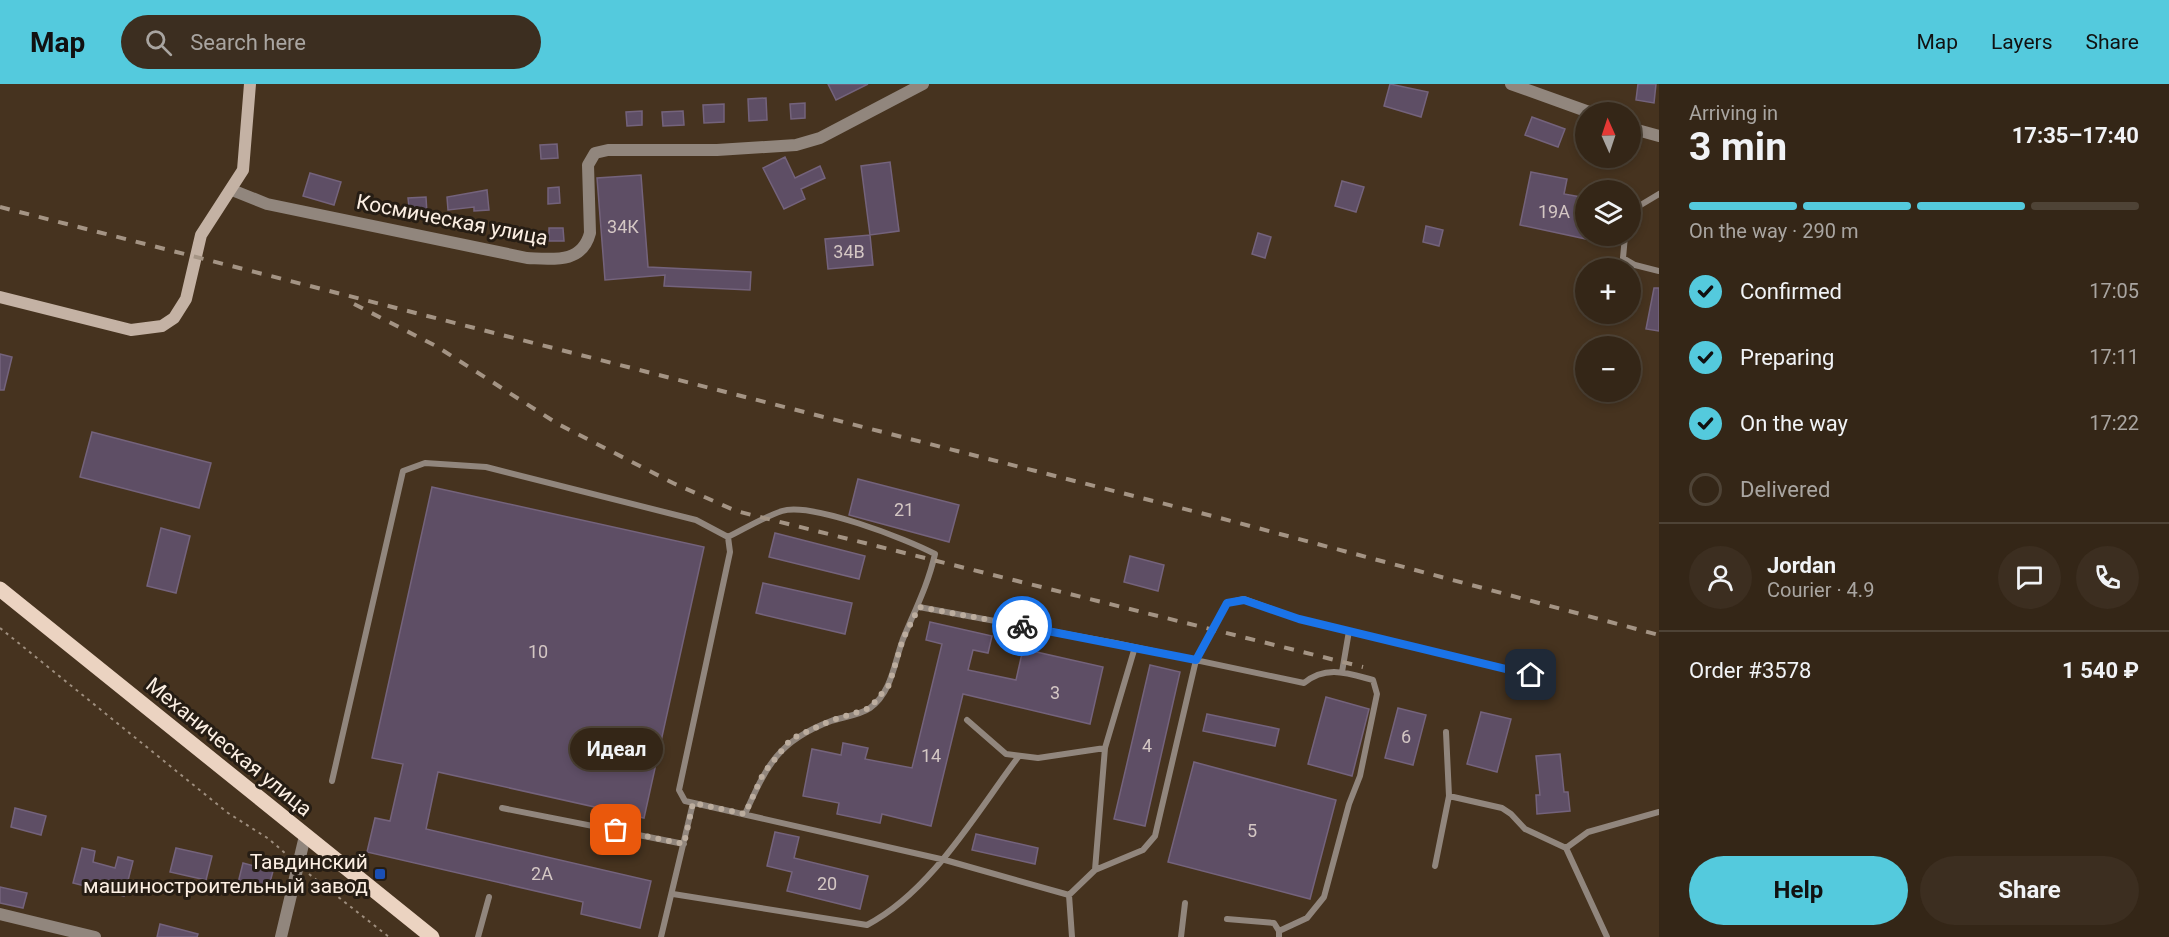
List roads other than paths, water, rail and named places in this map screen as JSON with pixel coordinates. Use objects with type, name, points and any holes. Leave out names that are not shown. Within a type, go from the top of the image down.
[{"type":"main road","name":"Механическая улица","points":[[0,589],[432,937]]},
{"type":"street","points":[[0,297],[131,330],[162,326],[181,309],[201,235],[243,170],[250,84]]},
{"type":"street","name":"Космическая улица","points":[[232,190],[267,204],[527,258],[562,260],[571,258],[588,243],[590,233],[588,165],[596,153],[608,150],[717,150],[796,145],[820,138],[923,84]]},
{"type":"street","points":[[1511,84],[1575,107]]},
{"type":"street","points":[[1641,131],[1659,136]]},
{"type":"street","points":[[281,937],[305,836]]},
{"type":"street","points":[[0,914],[96,937]]},
{"type":"lane","points":[[1641,205],[1659,194]]},
{"type":"lane","points":[[1624,246],[1623,258],[1635,265],[1659,271]]},
{"type":"lane","points":[[332,781],[403,471],[426,463],[486,468],[696,520],[728,537]]},
{"type":"lane","points":[[728,537],[783,511],[801,509],[904,538],[935,554],[919,607],[903,639],[889,685],[870,708],[830,721],[791,739],[763,774],[745,814]]},
{"type":"lane","points":[[728,537],[730,552],[679,790],[685,801],[945,860],[1069,895]]},
{"type":"lane","points":[[1071,937],[1069,895],[1095,870],[1143,850],[1155,836],[1196,660],[1227,603],[1244,600],[1299,619],[1531,675]]},
{"type":"lane","points":[[919,607],[1135,647],[1304,683],[1315,674],[1335,670],[1372,680],[1377,694],[1360,776],[1349,804],[1324,897],[1306,918],[1279,934],[1274,923],[1227,920]]},
{"type":"lane","points":[[1342,672],[1349,631]]},
{"type":"lane","points":[[1095,870],[1105,748],[1135,647]]},
{"type":"lane","points":[[967,720],[1006,754],[1038,758],[1105,748]]},
{"type":"lane","points":[[1435,866],[1449,796],[1446,732]]},
{"type":"lane","points":[[673,894],[867,925],[889,913],[945,860],[970,821],[1020,756]]},
{"type":"lane","points":[[1449,796],[1502,808],[1525,829],[1566,848],[1607,937]]},
{"type":"lane","points":[[661,937],[693,803]]},
{"type":"lane","points":[[502,808],[684,844]]},
{"type":"lane","points":[[1566,848],[1588,832],[1659,812]]},
{"type":"lane","points":[[478,937],[489,897]]},
{"type":"lane","points":[[1182,937],[1185,903]]},
{"type":"railway","points":[[0,207],[1220,518],[1659,635]]},
{"type":"railway","points":[[354,304],[436,346],[558,424],[673,483],[736,511],[1363,667]]},
{"type":"place","name":"Идеал","points":[[616,830]]},
{"type":"place","name":"Тавдинский машиностроительный завод","points":[[380,874]]}]
